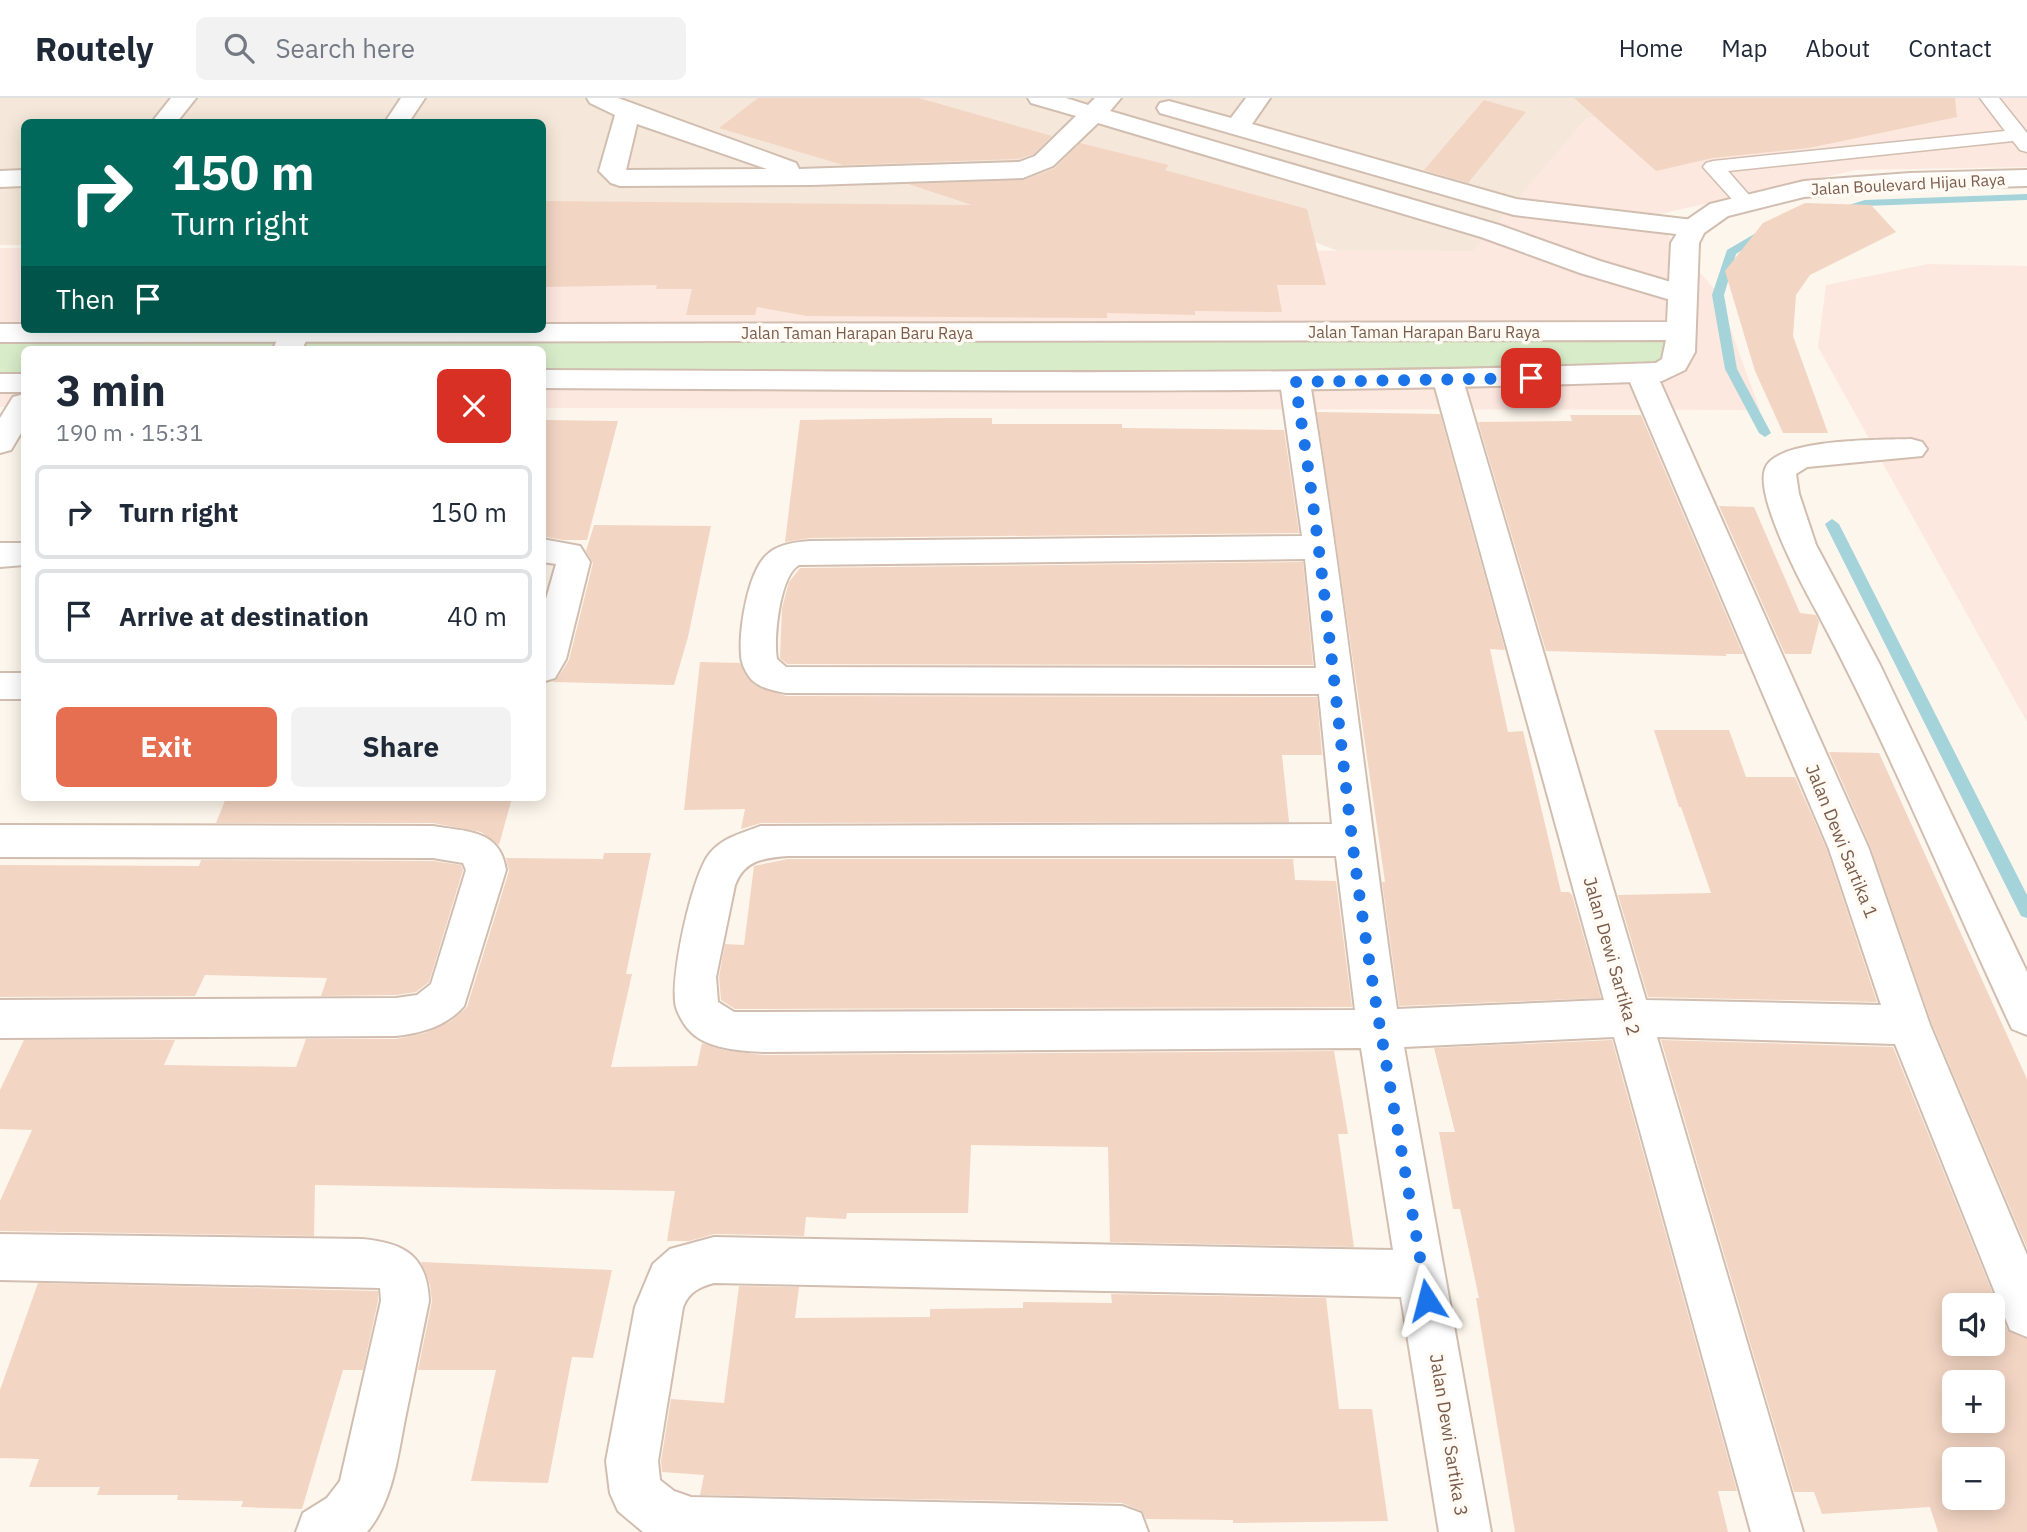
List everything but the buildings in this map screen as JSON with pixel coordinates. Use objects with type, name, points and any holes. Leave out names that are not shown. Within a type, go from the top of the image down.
[{"type":"street","points":[[166,119],[184,98]]},
{"type":"street","points":[[399,119],[413,98]]},
{"type":"street","points":[[599,98],[628,112],[812,177]]},
{"type":"street","points":[[1040,98],[1101,105],[1490,231],[1590,267],[1681,294]]},
{"type":"street","points":[[1237,127],[1258,98]]},
{"type":"street","points":[[546,379],[1295,382],[1448,380],[1642,375],[1662,373],[1675,363],[1680,352],[1685,243],[1693,228],[1514,207],[1146,102]]},
{"type":"street","points":[[628,112],[612,171],[620,178],[812,177],[1023,170],[1044,162],[1101,105]]},
{"type":"street","points":[[0,179],[21,178]]},
{"type":"street","name":"Jalan Boulevard Hijau Raya","points":[[1693,228],[1719,210],[1804,189],[1910,181],[2027,178]]},
{"type":"street","points":[[1490,231],[1514,207]]},
{"type":"street","name":"Jalan Taman Harapan Baru Raya","points":[[0,334],[293,337],[1680,331]]},
{"type":"street","name":"Jalan Dewi Sartika 1","points":[[1642,375],[1849,849],[1909,1025],[2027,1313]]},
{"type":"street","name":"Jalan Dewi Sartika 2","points":[[1448,380],[1777,1532]]},
{"type":"street","name":"Jalan Dewi Sartika 3","points":[[1295,382],[1320,547],[1353,840],[1379,1029],[1465,1532]]},
{"type":"street","points":[[0,383],[21,383]]},
{"type":"street","points":[[0,443],[21,409]]},
{"type":"street","points":[[1911,449],[1826,453],[1798,458],[1780,470],[1781,495],[1793,528],[1861,663],[2027,1016]]},
{"type":"street","points":[[1320,547],[794,554],[782,559],[769,578],[758,653],[759,666],[770,677],[786,680],[1336,681]]},
{"type":"street","points":[[546,551],[568,554],[573,562],[546,659]]},
{"type":"street","points":[[0,555],[21,554]]},
{"type":"street","points":[[0,686],[21,686]]},
{"type":"street","points":[[1353,840],[761,842],[736,852],[722,867],[715,885],[695,977],[697,1007],[705,1019],[730,1031],[764,1033],[1379,1029],[1630,1018],[1909,1025]]},
{"type":"street","points":[[0,841],[433,842],[472,849],[484,856],[486,870],[449,993],[430,1011],[396,1017],[0,1019]]},
{"type":"street","points":[[0,1257],[362,1262],[384,1264],[398,1270],[405,1282],[405,1301],[368,1478],[360,1500],[345,1520],[322,1532]]},
{"type":"street","points":[[1122,1532],[691,1523],[658,1512],[636,1493],[632,1461],[659,1307],[670,1281],[687,1266],[714,1260],[1423,1274]]},
{"type":"lane","points":[[1989,98],[2023,140]]},
{"type":"lane","points":[[1746,203],[1713,167],[2023,140]]},
{"type":"shaded area","points":[[0,98],[1737,98],[1587,118],[1474,251],[1370,263],[1309,240],[546,243],[546,119],[21,119],[21,245],[0,245]]},
{"type":"shaded area","points":[[1737,98],[2027,98],[2027,167],[1856,170],[1651,216],[1717,292],[1760,410],[546,408],[546,346],[21,346],[21,407],[0,407],[0,248],[21,248],[21,333],[546,333],[546,249],[1473,251],[1587,118]]},
{"type":"shaded area","points":[[1928,264],[2027,266],[2027,722],[1818,347],[1826,285]]},
{"type":"green space","points":[[1680,331],[1662,372],[546,379],[546,346],[21,346],[21,382],[0,382],[0,333]]},
{"type":"waterway","points":[[1838,210],[1865,203],[2027,197]]},
{"type":"waterway","points":[[1765,433],[1731,369],[1718,295],[1731,252],[1767,231]]},
{"type":"waterway","points":[[1832,524],[2027,911]]},
{"type":"route","points":[[1427,1300],[1379,1029],[1353,840],[1320,547],[1295,382],[1531,378]]}]
